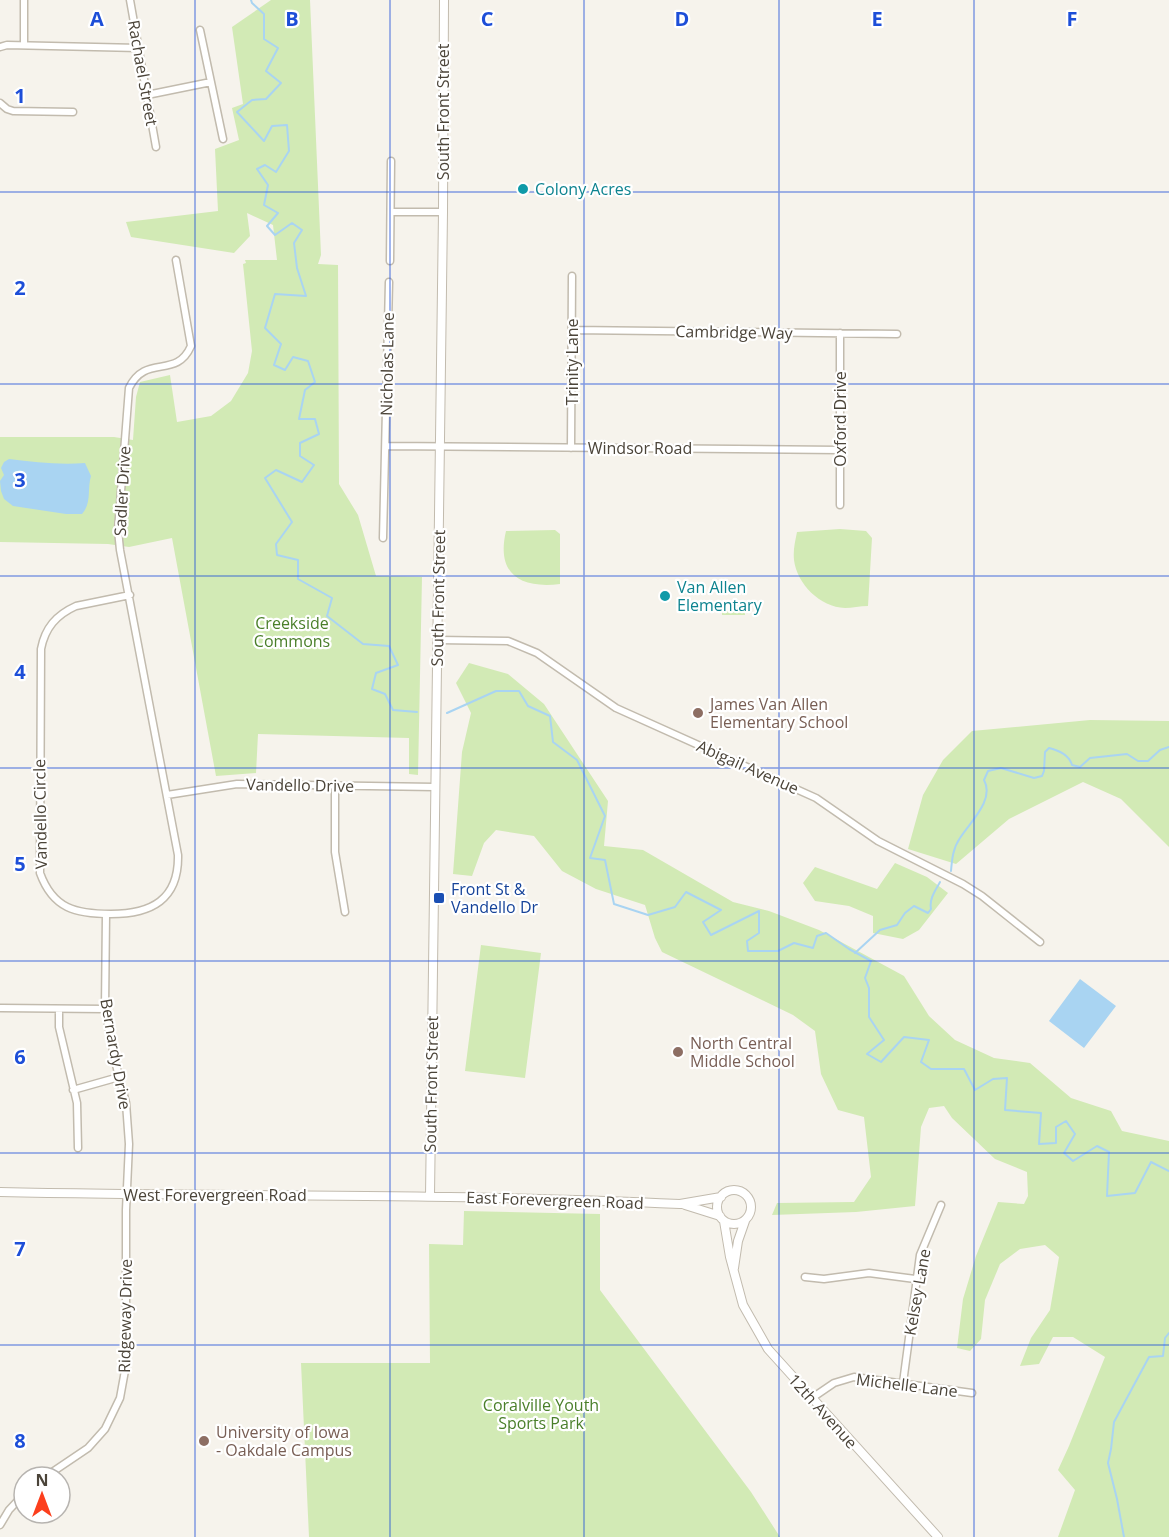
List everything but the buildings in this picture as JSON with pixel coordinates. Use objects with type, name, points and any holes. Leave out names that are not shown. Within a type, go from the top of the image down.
[{"type":"street","points":[[24,0],[24,45]]},
{"type":"street","name":"Rachael Street","points":[[130,0],[156,147]]},
{"type":"street","name":"South Front Street","points":[[430,1196],[444,0]]},
{"type":"street","points":[[200,30],[223,139]]},
{"type":"street","points":[[0,47],[24,45],[139,48]]},
{"type":"street","points":[[147,95],[211,82]]},
{"type":"street","points":[[0,103],[13,111],[73,112]]},
{"type":"street","points":[[390,261],[391,161]]},
{"type":"street","points":[[391,212],[443,212]]},
{"type":"street","name":"Sadler Drive","points":[[167,795],[118,531],[129,388],[139,373],[146,369],[176,364],[188,355],[191,346],[177,260]]},
{"type":"street","name":"Trinity Lane","points":[[572,276],[572,448]]},
{"type":"street","name":"Nicholas Lane","points":[[383,538],[389,282]]},
{"type":"street","name":"Cambridge Way","points":[[572,330],[897,334]]},
{"type":"street","name":"Oxford Drive","points":[[840,333],[840,505]]},
{"type":"street","points":[[386,446],[440,447]]},
{"type":"street","name":"Windsor Road","points":[[440,447],[840,450]]},
{"type":"street","name":"Vandello Circle","points":[[130,596],[76,606],[59,615],[46,631],[41,649],[40,873],[48,891],[63,905],[81,912],[106,914],[131,914],[147,909],[162,900],[173,884],[178,865],[167,795]]},
{"type":"street","name":"Abigail Avenue","points":[[438,640],[508,641],[530,649],[616,708],[816,798],[878,841],[957,880],[982,896],[1040,942]]},
{"type":"street","name":"Vandello Drive","points":[[167,795],[237,784],[435,787]]},
{"type":"street","points":[[335,785],[335,852],[345,912]]},
{"type":"street","name":"Bernardy Drive","points":[[106,914],[105,1009],[126,1103],[129,1144],[127,1195]]},
{"type":"street","points":[[1,1008],[105,1009]]},
{"type":"street","points":[[59,1009],[59,1027],[77,1103],[78,1148]]},
{"type":"street","points":[[74,1090],[119,1077]]},
{"type":"street","points":[[735,1190],[745,1194],[752,1205],[745,1221],[735,1224],[722,1219],[717,1206],[721,1197],[735,1190]]},
{"type":"street","name":"West Forevergreen Road","points":[[0,1192],[127,1195],[195,1193],[430,1196]]},
{"type":"street","name":"Ridgeway Drive","points":[[62,1465],[92,1444],[105,1429],[120,1398],[126,1365],[127,1195]]},
{"type":"street","name":"East Forevergreen Road","points":[[430,1196],[680,1204],[721,1197]]},
{"type":"street","name":"East Forevergreen Road","points":[[680,1204],[722,1219]]},
{"type":"street","name":"Kelsey Lane","points":[[903,1383],[920,1255],[941,1205]]},
{"type":"street","name":"12th Avenue","points":[[722,1219],[743,1305],[768,1349],[938,1537]]},
{"type":"street","name":"12th Avenue","points":[[734,1269],[738,1241],[745,1221]]},
{"type":"street","points":[[805,1277],[824,1279],[869,1273],[915,1279]]},
{"type":"street","name":"Michelle Lane","points":[[812,1398],[824,1388],[842,1379],[854,1377],[972,1393]]},
{"type":"street","points":[[0,1525],[12,1507]]},
{"type":"green space","name":"Creekside Commons","points":[[271,0],[310,0],[321,255],[318,264],[338,265],[339,484],[358,515],[376,576],[422,577],[418,775],[409,774],[409,738],[258,734],[256,773],[216,776],[172,538],[129,547],[108,544],[0,542],[0,437],[114,437],[133,440],[136,397],[140,382],[170,375],[177,422],[211,416],[231,401],[248,373],[252,351],[243,264],[246,263],[245,260],[277,260],[273,225],[247,213],[250,236],[234,253],[131,237],[126,222],[218,211],[215,149],[239,140],[232,108],[243,104],[232,27]]},
{"type":"green space","points":[[840,529],[866,531],[872,538],[868,606],[836,607],[819,599],[811,593],[796,569],[794,553],[797,532]]},
{"type":"green space","points":[[555,530],[560,534],[560,584],[533,584],[522,581],[514,575],[504,558],[506,531]]},
{"type":"green space","points":[[722,604],[745,605],[745,615],[722,615]]},
{"type":"green space","points":[[469,663],[508,674],[544,704],[608,801],[604,846],[643,850],[733,902],[769,911],[819,930],[904,976],[929,1016],[955,1040],[994,1058],[1030,1063],[1071,1098],[1111,1111],[1122,1131],[1169,1141],[1169,1537],[1058,1537],[1075,1490],[1058,1470],[1105,1357],[1073,1337],[1053,1337],[1039,1364],[1020,1366],[1031,1338],[1050,1310],[1059,1257],[1045,1245],[1020,1249],[1000,1264],[985,1300],[981,1339],[970,1351],[957,1348],[963,1299],[976,1256],[998,1202],[1024,1204],[1028,1196],[1027,1172],[995,1159],[952,1118],[944,1106],[929,1108],[921,1127],[915,1206],[856,1212],[772,1215],[777,1203],[854,1202],[871,1177],[864,1117],[838,1110],[821,1074],[815,1031],[793,1015],[662,952],[655,938],[645,905],[596,889],[562,871],[534,836],[496,830],[484,843],[472,876],[453,874],[462,752],[471,713],[456,683]]},
{"type":"green space","points":[[1090,720],[1169,721],[1169,847],[1121,799],[1083,782],[1009,819],[956,864],[908,849],[923,795],[943,760],[972,731]]},
{"type":"green space","points":[[895,863],[927,877],[948,893],[919,930],[903,939],[873,933],[873,916],[849,906],[815,901],[803,883],[815,867],[877,889]]},
{"type":"green space","points":[[481,945],[541,953],[525,1078],[465,1071]]},
{"type":"green space","name":"Coralville Youth Sports Park","points":[[464,1211],[600,1214],[600,1290],[751,1492],[780,1537],[309,1537],[301,1363],[430,1363],[429,1244],[463,1245]]},
{"type":"water","points":[[9,459],[85,463],[91,476],[85,510],[82,514],[66,514],[13,506],[4,499],[0,481],[4,475],[1,468]]},
{"type":"water","points":[[1080,979],[1116,1006],[1084,1048],[1049,1021]]},
{"type":"waterway","points":[[251,0],[264,14],[264,39],[278,48],[266,71],[281,83],[266,99],[252,100],[237,112],[264,141],[272,126],[287,125],[289,151],[276,172],[265,165],[257,169],[268,185],[264,205],[278,213],[267,226],[275,235],[292,223],[302,230],[294,243],[297,268],[306,296],[275,294],[265,328],[281,344],[274,365],[285,370],[293,357],[308,361],[315,382],[305,390],[299,419],[315,419],[319,434],[300,443],[300,456],[314,465],[302,482],[276,470],[265,478],[292,522],[276,544],[277,555],[298,560],[298,579],[332,598],[327,616],[363,644],[389,646],[398,665],[376,673],[372,689],[385,694],[393,710],[417,712]]},
{"type":"waterway","points":[[447,713],[496,691],[519,691],[528,706],[550,716],[553,742],[577,760],[605,816],[590,858],[605,860],[614,904],[648,915],[675,907],[686,892],[721,910],[703,922],[711,935],[759,911],[759,933],[747,941],[748,951],[778,951],[794,943],[813,948],[817,936],[826,933],[871,961],[865,978],[869,988],[869,1017],[884,1040],[867,1054],[881,1062],[904,1037],[929,1040],[921,1062],[931,1069],[964,1069],[975,1090],[993,1079],[1007,1078],[1005,1110],[1041,1113],[1039,1144],[1056,1143],[1056,1127],[1066,1121],[1075,1134],[1064,1153],[1073,1161],[1097,1146],[1109,1152],[1107,1196],[1135,1193],[1151,1162],[1169,1171]]},
{"type":"waterway","points":[[951,871],[953,854],[958,842],[984,803],[987,788],[984,780],[988,771],[1001,768],[1034,778],[1042,776],[1045,752],[1049,748],[1064,754],[1072,765],[1080,767],[1090,758],[1127,754],[1138,761],[1148,761],[1160,750],[1169,747]]},
{"type":"waterway","points":[[855,953],[880,930],[897,925],[905,913],[914,906],[928,913],[931,909],[933,895],[940,882]]},
{"type":"waterway","points":[[1124,1537],[1108,1463],[1114,1422],[1149,1357],[1163,1356],[1165,1338],[1169,1333]]},
{"type":"place","name":"Colony Acres","points":[[523,189]]},
{"type":"place","name":"Van Allen Elementary","points":[[665,596]]},
{"type":"place","name":"James Van Allen Elementary School","points":[[698,713]]},
{"type":"place","name":"Front St & Vandello Dr","points":[[439,898]]},
{"type":"place","name":"North Central Middle School","points":[[678,1052]]},
{"type":"place","name":"University of Iowa - Oakdale Campus","points":[[204,1441]]}]
